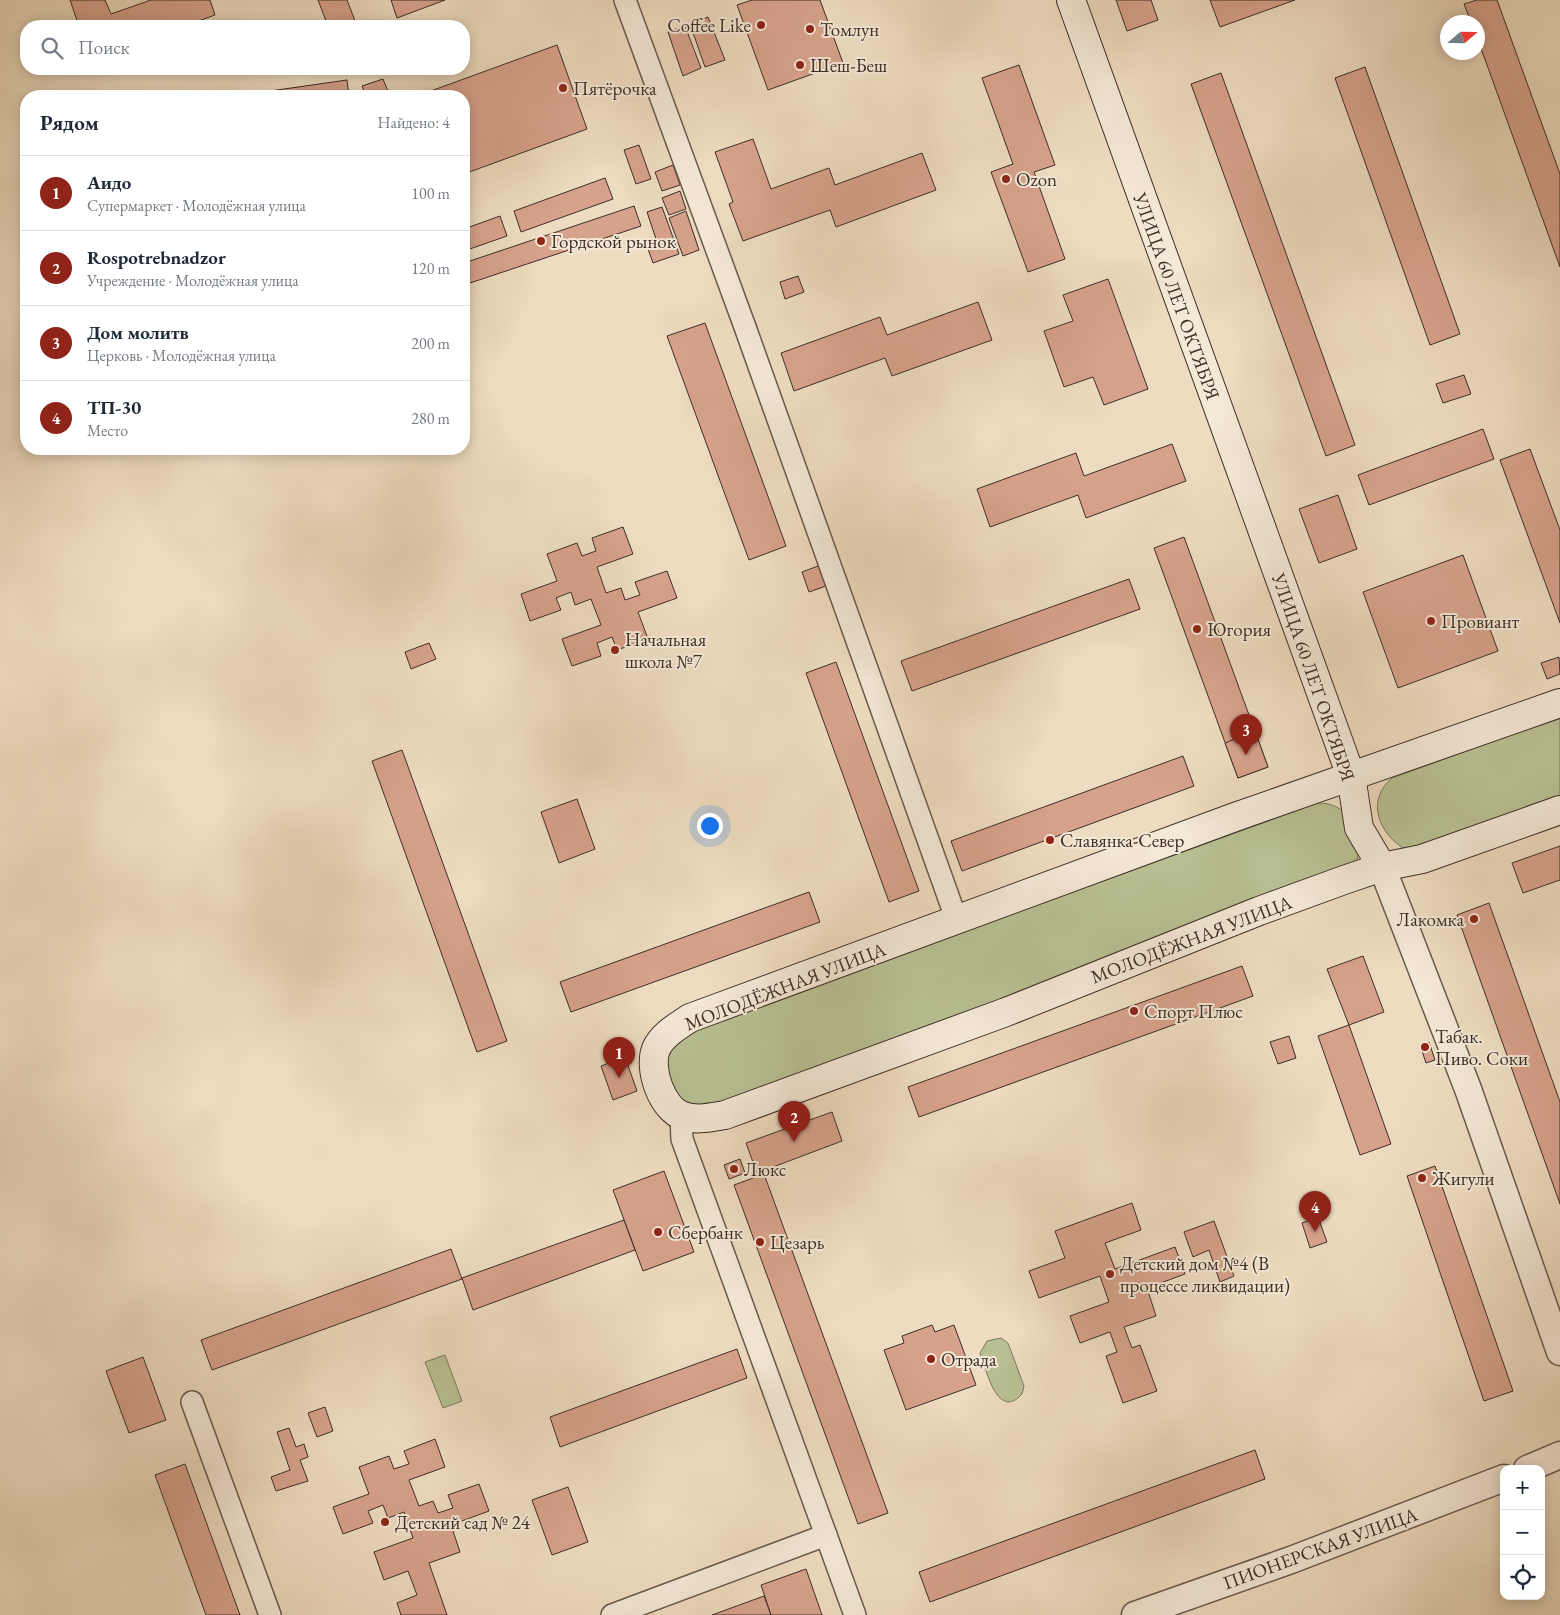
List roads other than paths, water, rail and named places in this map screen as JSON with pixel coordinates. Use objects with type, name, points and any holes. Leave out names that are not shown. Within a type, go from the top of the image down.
[{"type":"main road","name":"УЛИЦА 60 ЛЕТ ОКТЯБРЯ","points":[[1071,0],[1351,776],[1359,828],[1382,867]]},
{"type":"main road","name":"МОЛОДЁЖНАЯ УЛИЦА","points":[[1560,703],[1351,776],[690,1018],[669,1032],[656,1048],[653,1062],[658,1084],[666,1103],[681,1116],[699,1119],[725,1115],[1006,1012],[1259,911],[1382,867],[1422,859],[1560,810]]},
{"type":"street","points":[[625,0],[745,327],[956,921]]},
{"type":"street","name":"УЛИЦА 60 ЛЕТ ОКТЯБРЯ","points":[[1382,867],[1468,1089],[1560,1352]]},
{"type":"street","points":[[681,1116],[682,1138],[855,1615]]},
{"type":"street","points":[[192,1402],[270,1615]]},
{"type":"street","points":[[1536,1465],[1560,1455]]},
{"type":"street","name":"ПИОНЕРСКАЯ УЛИЦА","points":[[1135,1615],[1291,1560],[1500,1480]]},
{"type":"street","points":[[612,1615],[826,1535]]},
{"type":"place","name":"Coffee Like","points":[[761,25]]},
{"type":"place","name":"Томлун","points":[[810,29]]},
{"type":"place","name":"Шеш-Беш","points":[[800,65]]},
{"type":"place","name":"Пятёрочка","points":[[563,88]]},
{"type":"place","name":"Ozon","points":[[1006,179]]},
{"type":"place","name":"Гордской рынок","points":[[541,241]]},
{"type":"place","name":"Провиант","points":[[1431,621]]},
{"type":"place","name":"Югория","points":[[1197,629]]},
{"type":"place","name":"Начальная школа №7","points":[[615,650]]},
{"type":"place","name":"Дом молитв","points":[[1246,755]]},
{"type":"place","name":"Славянка-Север","points":[[1050,840]]},
{"type":"place","name":"Лакомка","points":[[1474,919]]},
{"type":"place","name":"Спорт Плюс","points":[[1134,1011]]},
{"type":"place","name":"Табак. Пиво. Соки","points":[[1425,1047]]},
{"type":"place","name":"Аидо","points":[[619,1078]]},
{"type":"place","name":"Rospotrebnadzor","points":[[794,1142]]},
{"type":"place","name":"Люкс","points":[[734,1169]]},
{"type":"place","name":"Жигули","points":[[1422,1178]]},
{"type":"place","name":"Сбербанк","points":[[658,1232]]},
{"type":"place","name":"ТП-30","points":[[1315,1232]]},
{"type":"place","name":"Цезарь","points":[[760,1242]]},
{"type":"place","name":"Детский дом №4 (В процессе ликвидации)","points":[[1110,1274]]},
{"type":"place","name":"Отрада","points":[[931,1359]]},
{"type":"place","name":"Детский сад № 24","points":[[385,1522]]}]
